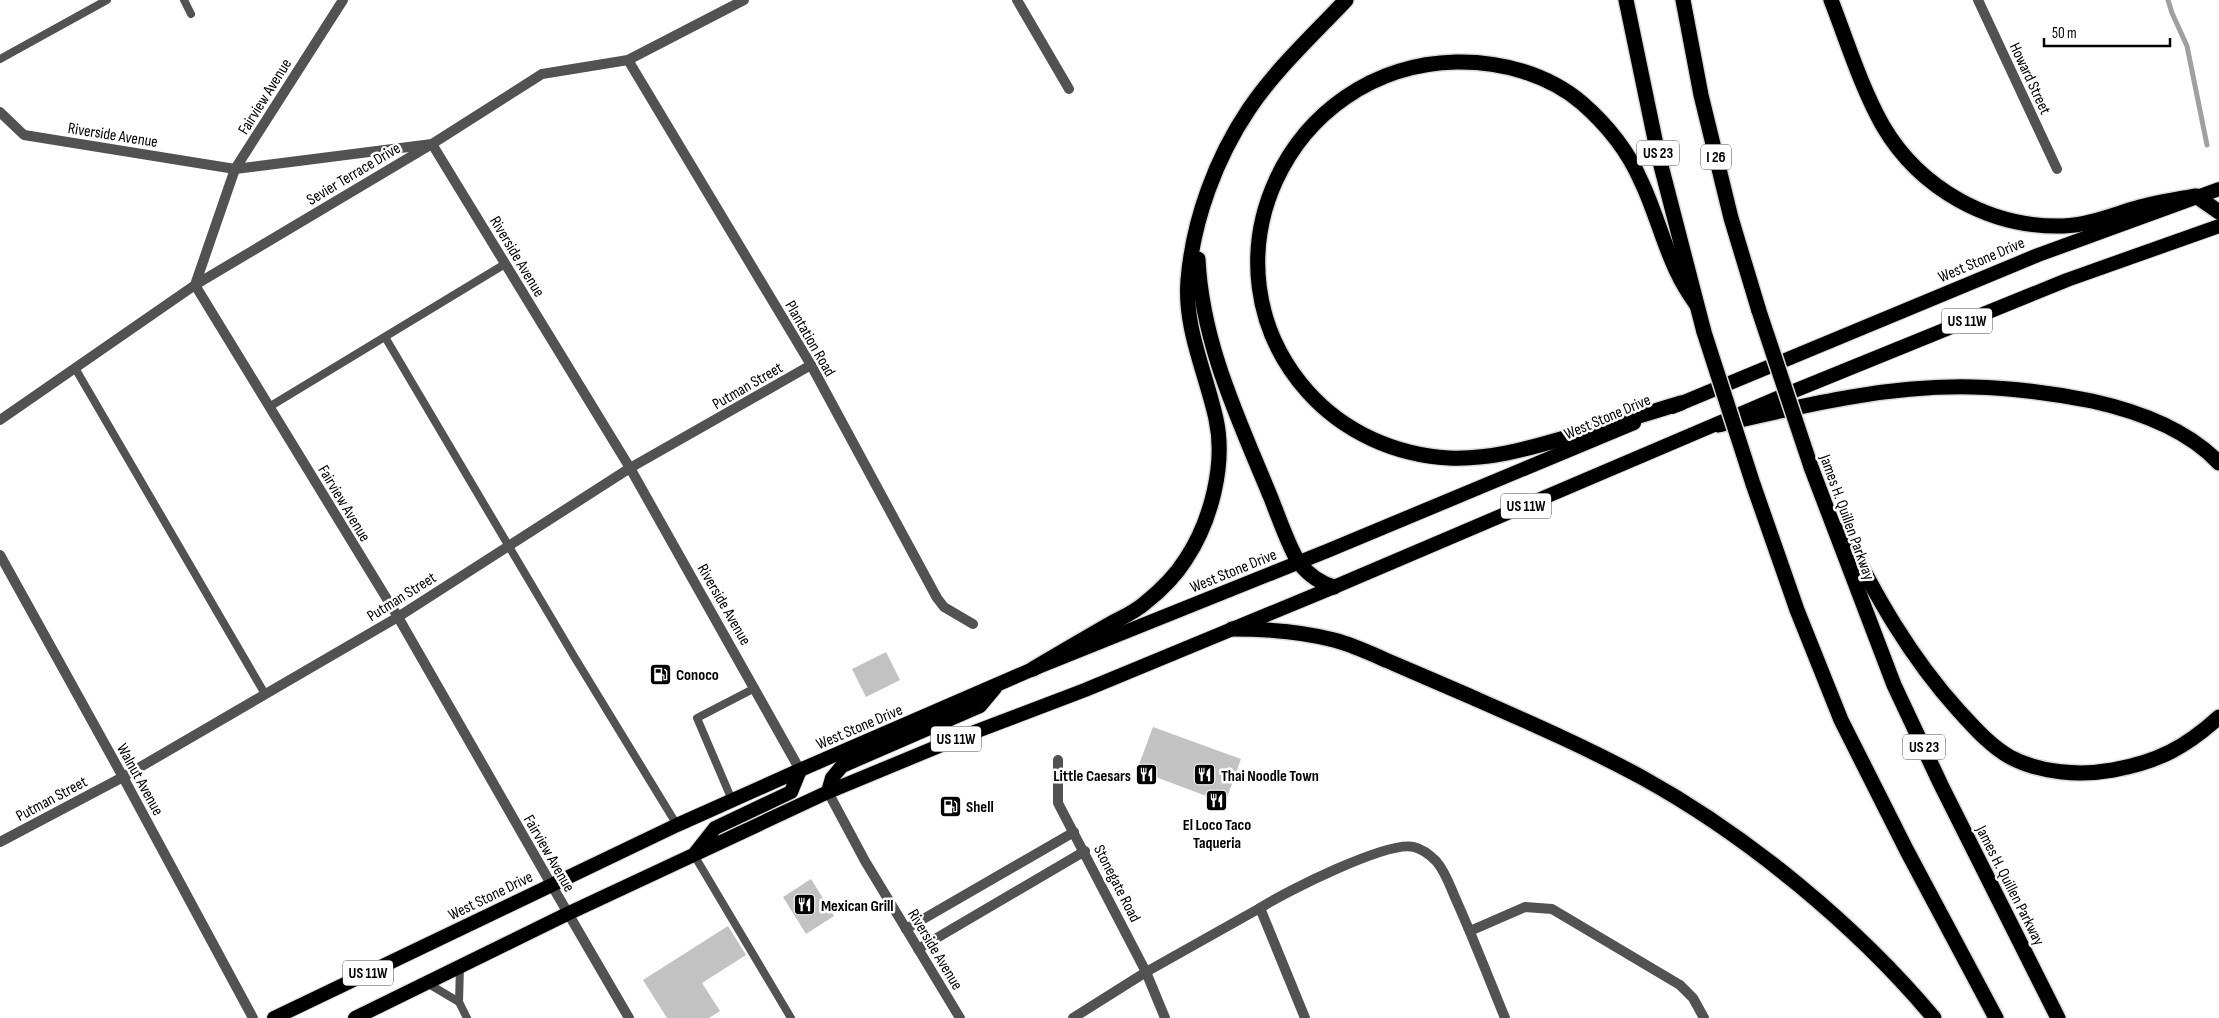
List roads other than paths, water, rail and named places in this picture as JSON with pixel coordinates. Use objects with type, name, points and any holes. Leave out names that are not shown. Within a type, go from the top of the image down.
[{"type":"highway","points":[[1033,669],[1144,604],[1169,580],[1186,559],[1207,514],[1213,494],[1218,445],[1216,421],[1197,354],[1189,312],[1188,281],[1196,232],[1213,178],[1229,142],[1249,108],[1279,71],[1346,0]]},
{"type":"highway","name":"US 23","points":[[1626,0],[1658,154],[1696,304],[1753,484],[1797,610],[1842,720],[1907,851],[1996,1018]]},
{"type":"highway","name":"James H. Quillen Parkway","points":[[1683,0],[1701,94],[1724,190],[1759,311],[1811,467],[1894,685],[1941,785],[2058,1018]]},
{"type":"highway","points":[[1830,0],[1883,126],[1901,152],[1920,174],[1945,193],[1967,205],[2005,219],[2064,226],[2101,219],[2142,206],[2196,196],[2219,212]]},
{"type":"highway","points":[[1681,403],[1500,456],[1448,458],[1393,448],[1340,422],[1320,405],[1298,380],[1285,361],[1271,334],[1262,304],[1258,242],[1265,211],[1276,177],[1290,153],[1309,128],[1330,108],[1381,76],[1407,68],[1444,62],[1498,65],[1528,73],[1553,84],[1580,101],[1599,118],[1623,148],[1641,180],[1677,274],[1696,304]]},
{"type":"highway","name":"West Stone Drive","points":[[274,1018],[677,825],[1033,669],[1298,563],[2038,254],[2219,189]]},
{"type":"highway","name":"US 11W","points":[[355,1018],[567,914],[828,792],[1334,587],[1718,425],[1789,393],[2067,280],[2219,226]]},
{"type":"highway","points":[[1196,232],[1199,281],[1209,336],[1225,385],[1298,563],[1323,584],[1334,587]]},
{"type":"highway","points":[[1718,425],[1855,396],[1920,388],[1972,386],[2068,396],[2113,406],[2150,418],[2180,433],[2210,453],[2219,463]]},
{"type":"highway","points":[[1811,467],[1877,598],[1905,641],[1937,686],[1965,718],[1993,745],[2009,756],[2032,766],[2080,773],[2131,767],[2173,752],[2191,741],[2219,717]]},
{"type":"highway","points":[[1232,629],[1278,630],[1314,635],[1355,646],[1503,711],[1643,778],[1741,841],[1803,890],[1884,962],[1934,1018]]},
{"type":"highway","points":[[828,792],[832,778],[842,766],[980,706],[997,686]]},
{"type":"highway","points":[[694,855],[715,828],[791,792],[800,770]]},
{"type":"street","name":"Fairview Avenue","points":[[342,0],[236,169],[195,285],[398,617],[567,914],[629,1018]]},
{"type":"street","name":"Sevier Terrace Drive","points":[[0,420],[195,285],[432,144],[542,74],[628,60],[744,0]]},
{"type":"street","points":[[1017,0],[1069,89]]},
{"type":"street","name":"Howard Street","points":[[1978,0],[2056,169]]},
{"type":"street","name":"Plantation Road","points":[[628,60],[811,366],[937,598],[944,607],[973,624]]},
{"type":"street","name":"Riverside Avenue","points":[[0,112],[24,135],[236,169],[432,144],[630,468],[800,770]]},
{"type":"street","name":"Putman Street","points":[[0,842],[123,776],[398,617],[630,468],[811,366]]},
{"type":"street","name":"Walnut Avenue","points":[[0,555],[123,776],[253,1018]]},
{"type":"street","name":"Stonegate Road","points":[[1058,760],[1058,803],[1146,972],[1165,1018]]},
{"type":"street","name":"Riverside Avenue","points":[[828,792],[866,861],[960,1018]]},
{"type":"street","points":[[906,929],[1074,832]]},
{"type":"street","points":[[1073,1018],[1146,972],[1286,892],[1380,852],[1404,846],[1424,851],[1436,862],[1470,930],[1505,1018]]},
{"type":"street","points":[[918,949],[1084,851]]},
{"type":"street","points":[[1470,930],[1525,907],[1552,909],[1680,985],[1693,998],[1704,1018]]},
{"type":"street","points":[[1260,908],[1305,1018]]},
{"type":"lane","points":[[0,59],[107,0]]},
{"type":"lane","points":[[184,0],[191,14]]},
{"type":"lane","points":[[269,407],[505,264]]},
{"type":"lane","points":[[385,337],[508,546],[677,825]]},
{"type":"lane","points":[[75,368],[265,694]]},
{"type":"lane","points":[[732,800],[698,718],[755,688]]},
{"type":"lane","points":[[694,855],[791,1018]]},
{"type":"lane","points":[[460,966],[460,1002],[467,1018]]},
{"type":"lane","points":[[427,983],[460,1002]]},
{"type":"waterway","points":[[2168,0],[2187,46],[2207,145]]},
{"type":"place","name":"Conoco","points":[[660,674]]},
{"type":"place","name":"Little Caesars","points":[[1147,775]]},
{"type":"place","name":"Thai Noodle Town","points":[[1205,775]]},
{"type":"place","name":"El Loco Taco Taqueria","points":[[1217,800]]},
{"type":"place","name":"Shell","points":[[950,806]]},
{"type":"place","name":"Mexican Grill","points":[[805,905]]}]
